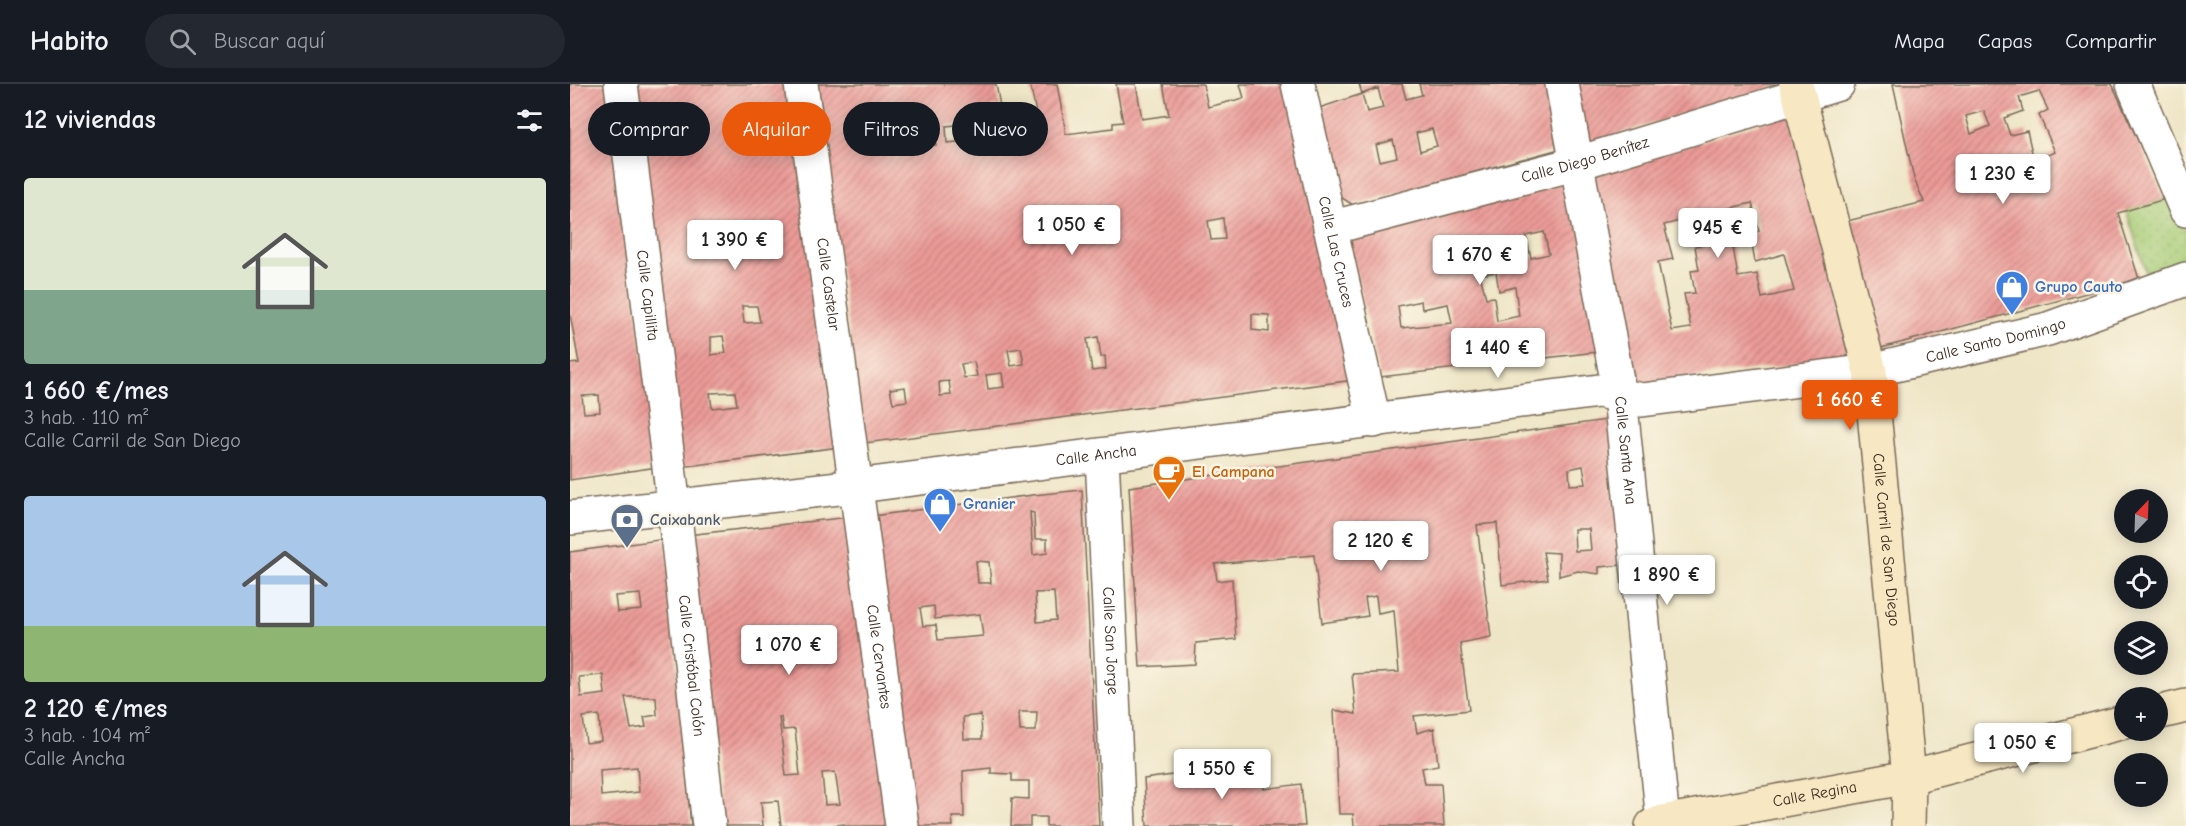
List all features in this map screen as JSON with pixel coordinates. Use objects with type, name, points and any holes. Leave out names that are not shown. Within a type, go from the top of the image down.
[{"type":"street","name":"Calle Capillita","points":[[621,84],[674,507]]},
{"type":"street","name":"Calle Castelar","points":[[801,84],[857,486]]},
{"type":"street","name":"Calle Las Cruces","points":[[1298,84],[1374,421]]},
{"type":"street","name":"Calle Santa Ana","points":[[1562,84],[1620,396],[1658,824]]},
{"type":"street","name":"Calle Diego Benítez","points":[[1330,228],[1578,163],[1798,90],[1838,84]]},
{"type":"street","points":[[2133,84],[2186,210]]},
{"type":"street","name":"Calle Carril de San Diego","points":[[1798,90],[1870,371],[1909,777],[1908,826]]},
{"type":"street","name":"Calle Santo Domingo","points":[[1620,396],[1642,400],[1870,371],[2048,329],[2186,279]]},
{"type":"street","name":"Calle Ancha","points":[[570,518],[857,486],[1599,392],[1620,396]]},
{"type":"street","name":"Calle San Jorge","points":[[1102,455],[1119,826]]},
{"type":"street","name":"Calle Cervantes","points":[[857,486],[902,826]]},
{"type":"street","name":"Calle Cristóbal Colón","points":[[674,507],[709,826]]},
{"type":"street","points":[[2168,710],[2186,706]]},
{"type":"street","name":"Calle Regina","points":[[1658,824],[1909,777],[2114,725]]},
{"type":"green space","points":[[2172,197],[2186,232],[2186,266],[2148,279],[2126,210]]},
{"type":"building","points":[[570,84],[608,84],[610,102],[588,102],[588,156],[617,156],[657,467],[570,480],[570,364],[579,363],[570,314]],"holes":[[[599,395],[600,412],[584,413],[582,396]]]},
{"type":"building","points":[[633,84],[791,84],[793,102],[722,102],[722,156],[801,156],[840,447],[680,467],[642,156],[710,156],[710,102],[635,102]],"holes":[[[742,306],[757,306],[760,322],[744,323]],[[723,336],[726,353],[711,355],[711,337]],[[735,392],[737,405],[712,408],[710,393]]]},
{"type":"building","points":[[814,84],[996,84],[999,102],[952,102],[952,125],[946,126],[947,143],[952,143],[952,156],[1048,156],[1048,102],[1034,102],[1030,84],[1057,84],[1066,134],[1113,128],[1113,123],[1123,122],[1116,84],[1136,84],[1142,119],[1169,115],[1163,84],[1203,84],[1208,107],[1244,98],[1240,84],[1285,84],[1354,380],[865,443],[824,156],[831,156],[831,102],[817,102]],"holes":[[[1223,218],[1225,239],[1211,240],[1208,221]],[[1252,314],[1269,315],[1269,332],[1252,330]],[[1098,337],[1101,357],[1105,356],[1106,369],[1092,371],[1087,339]],[[1021,348],[1024,364],[1011,366],[1008,350]],[[974,362],[977,376],[964,378],[961,364]],[[1002,373],[1004,387],[988,389],[986,375]],[[949,381],[951,395],[940,396],[939,382]],[[905,387],[907,401],[893,403],[890,389]]]},
{"type":"building","points":[[1359,84],[1402,84],[1406,99],[1422,95],[1419,84],[1550,84],[1563,148],[1353,205],[1336,194],[1316,109],[1362,94]],"holes":[[[1378,88],[1383,108],[1367,112],[1362,94]],[[1432,129],[1437,146],[1420,151],[1416,133]],[[1393,140],[1397,157],[1380,161],[1376,145]]]},
{"type":"building","points":[[1573,84],[1780,84],[1780,85],[1585,144]]},
{"type":"building","points":[[1893,84],[2112,84],[2162,193],[2162,200],[2118,213],[2139,279],[1881,348],[1847,221],[1924,202],[1914,179]],"holes":[[[2039,91],[2048,110],[2039,115],[2055,152],[2034,161],[2027,131],[2010,135],[2004,118],[2023,111],[2019,97]],[[1984,111],[1990,126],[1971,134],[1966,116]]]},
{"type":"building","points":[[1790,114],[1851,350],[1846,357],[1630,386],[1589,176]],"holes":[[[1752,203],[1759,231],[1750,234],[1755,262],[1784,254],[1794,291],[1762,298],[1757,274],[1738,277],[1732,241],[1724,242],[1717,211]],[[1699,216],[1706,244],[1695,246],[1699,270],[1691,271],[1695,293],[1684,294],[1691,328],[1672,331],[1658,262],[1673,259],[1664,225]]]},
{"type":"building","points":[[1571,181],[1605,351],[1380,377],[1349,239]],"holes":[[[1544,232],[1549,254],[1531,258],[1526,236]],[[1496,272],[1499,291],[1515,287],[1519,316],[1497,321],[1494,297],[1486,298],[1480,275]],[[1421,301],[1422,309],[1448,304],[1452,323],[1401,328],[1398,306]]]},
{"type":"building","points":[[1613,419],[1623,565],[1599,567],[1599,574],[1578,571],[1559,576],[1559,553],[1543,552],[1548,579],[1502,585],[1497,523],[1477,525],[1491,637],[1460,643],[1469,710],[1414,716],[1417,733],[1434,728],[1438,765],[1422,768],[1425,784],[1441,784],[1444,826],[1354,826],[1353,814],[1339,814],[1334,710],[1356,714],[1352,674],[1399,672],[1394,610],[1378,613],[1376,596],[1365,598],[1368,616],[1322,623],[1314,555],[1215,564],[1217,581],[1232,579],[1236,639],[1196,643],[1195,664],[1140,667],[1129,487]],"holes":[[[1583,466],[1586,484],[1570,485],[1569,469]],[[1574,529],[1589,529],[1591,550],[1575,551]]]},
{"type":"building","points":[[1082,490],[1099,826],[1046,826],[1046,817],[1030,817],[1030,826],[1011,826],[1012,798],[1029,799],[1029,781],[1012,781],[1012,774],[991,773],[991,768],[963,771],[964,817],[952,817],[953,826],[910,826],[872,516]],"holes":[[[1030,512],[1034,513],[1035,539],[1047,539],[1047,553],[1033,555]],[[976,561],[989,562],[991,583],[978,583]],[[1054,592],[1056,620],[1037,622],[1035,593]],[[934,606],[935,619],[980,614],[983,636],[938,640],[936,625],[923,626],[920,608]],[[1019,712],[1037,712],[1036,731],[1020,731]],[[981,715],[982,739],[964,739],[963,717]]]},
{"type":"building","points":[[850,517],[894,826],[844,826],[844,824],[781,826],[778,801],[761,802],[763,826],[721,826],[687,535]],"holes":[[[779,717],[781,717],[783,730],[795,729],[800,775],[786,776]],[[835,772],[840,804],[825,805],[822,773]]]},
{"type":"building","points":[[666,539],[691,826],[570,826],[570,552]],"holes":[[[640,594],[642,610],[617,612],[615,596]],[[603,675],[605,694],[581,697],[579,677]],[[625,697],[656,697],[657,715],[644,717],[646,727],[631,729]],[[599,715],[601,741],[586,743],[583,717]],[[637,767],[639,792],[601,796],[600,770]]]},
{"type":"building","points":[[1259,763],[1264,789],[1301,784],[1305,826],[1147,826],[1144,779]]},
{"type":"place","name":"Grupo Cauto","points":[[2012,316]]},
{"type":"place","name":"El Campana","points":[[1169,501]]},
{"type":"place","name":"Granier","points":[[940,533]]},
{"type":"place","name":"Caixabank","points":[[627,549]]}]
